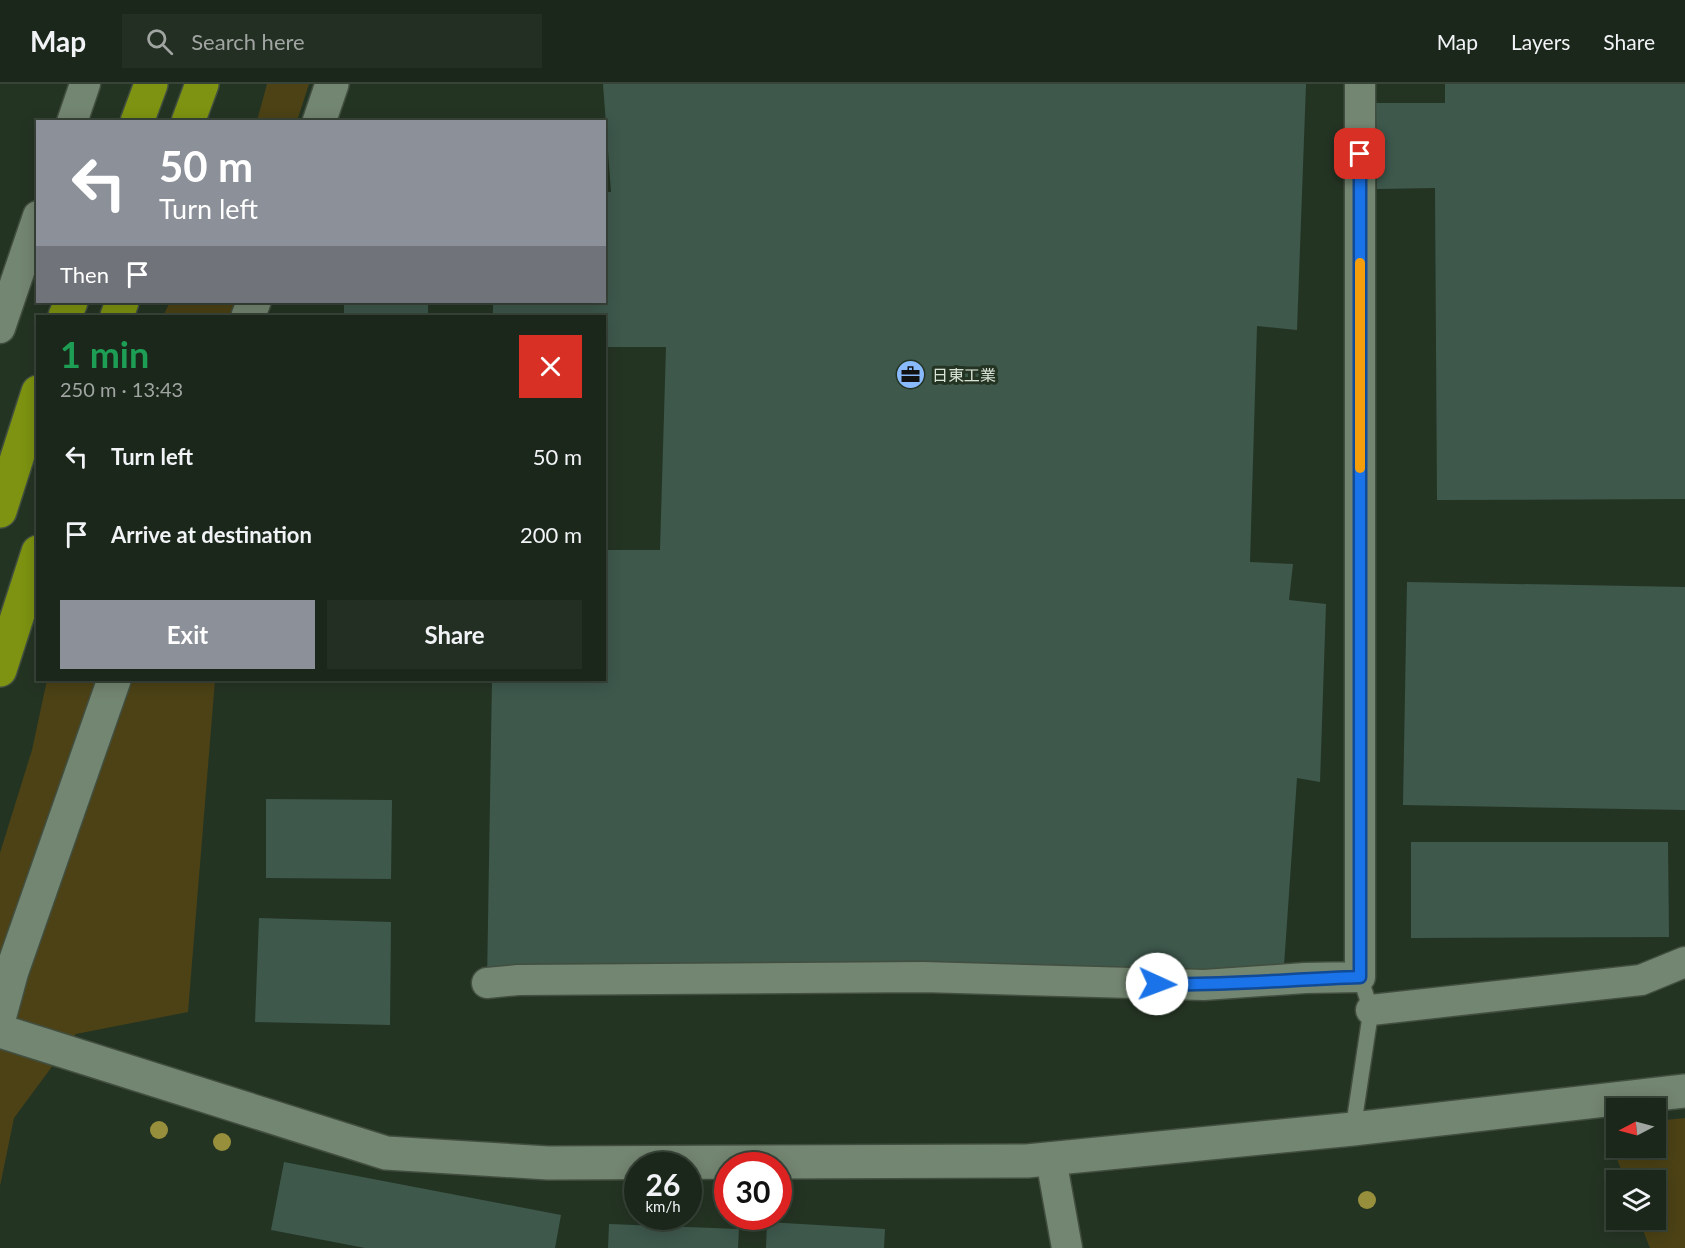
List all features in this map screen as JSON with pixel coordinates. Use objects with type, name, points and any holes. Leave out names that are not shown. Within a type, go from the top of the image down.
[{"type":"highway","points":[[138,120],[151,84]]},
{"type":"highway","points":[[189,120],[202,84]]},
{"type":"highway","points":[[0,511],[36,398]]},
{"type":"highway","points":[[0,670],[36,558]]},
{"type":"street","points":[[73,120],[85,84]]},
{"type":"street","points":[[320,120],[332,84]]},
{"type":"street","points":[[487,983],[518,980],[922,977],[1204,985],[1305,978],[1360,977],[1360,84]]},
{"type":"street","points":[[0,328],[36,222]]},
{"type":"street","points":[[0,1015],[12,970],[114,681]]},
{"type":"street","points":[[1371,1010],[1641,980],[1685,962]]},
{"type":"street","points":[[0,1031],[386,1153],[548,1163],[1027,1161],[1353,1130],[1685,1091]]},
{"type":"street","points":[[1051,1159],[1066,1248]]},
{"type":"lane","points":[[1353,1130],[1371,1010],[1360,977]]},
{"type":"shaded area","points":[[267,84],[309,84],[297,120],[257,120]]},
{"type":"shaded area","points":[[170,303],[257,303],[255,315],[164,315]]},
{"type":"shaded area","points":[[47,681],[215,681],[188,1012],[76,1034],[14,1118],[0,1186],[0,853],[32,750]]},
{"type":"shaded area","points":[[1685,1118],[1685,1248],[1650,1248],[1643,1230],[1666,1230],[1666,1170],[1621,1170],[1617,1158],[1666,1158],[1666,1120]]},
{"type":"building","points":[[603,84],[1306,84],[1297,330],[1257,326],[1250,562],[1293,564],[1289,600],[1326,604],[1320,782],[1297,778],[1283,980],[487,983],[492,681],[606,681],[606,550],[660,550],[666,347],[606,347],[606,315],[493,315],[493,303],[606,303],[606,192],[611,192]]},
{"type":"building","points":[[1445,84],[1685,84],[1685,499],[1437,500],[1435,188],[1377,189],[1376,103],[1445,103]]},
{"type":"building","points":[[344,303],[428,303],[428,315],[344,315]]},
{"type":"building","points":[[1407,582],[1685,587],[1685,810],[1403,805]]},
{"type":"building","points":[[266,799],[392,800],[391,879],[266,878]]},
{"type":"building","points":[[1411,842],[1668,842],[1669,937],[1411,938]]},
{"type":"building","points":[[259,918],[391,922],[390,1025],[255,1022]]},
{"type":"building","points":[[284,1162],[561,1215],[555,1248],[365,1248],[271,1230]]},
{"type":"building","points":[[792,1223],[885,1229],[884,1248],[766,1248],[767,1230],[792,1230]]},
{"type":"building","points":[[609,1224],[624,1225],[624,1230],[702,1230],[702,1228],[739,1230],[738,1248],[608,1248]]},
{"type":"slow traffic","points":[[1360,263],[1360,468]]},
{"type":"place","name":"日東工業","points":[[911,374]]},
{"type":"route","points":[[1157,984],[1204,985],[1305,978],[1360,977],[1360,154]]}]
